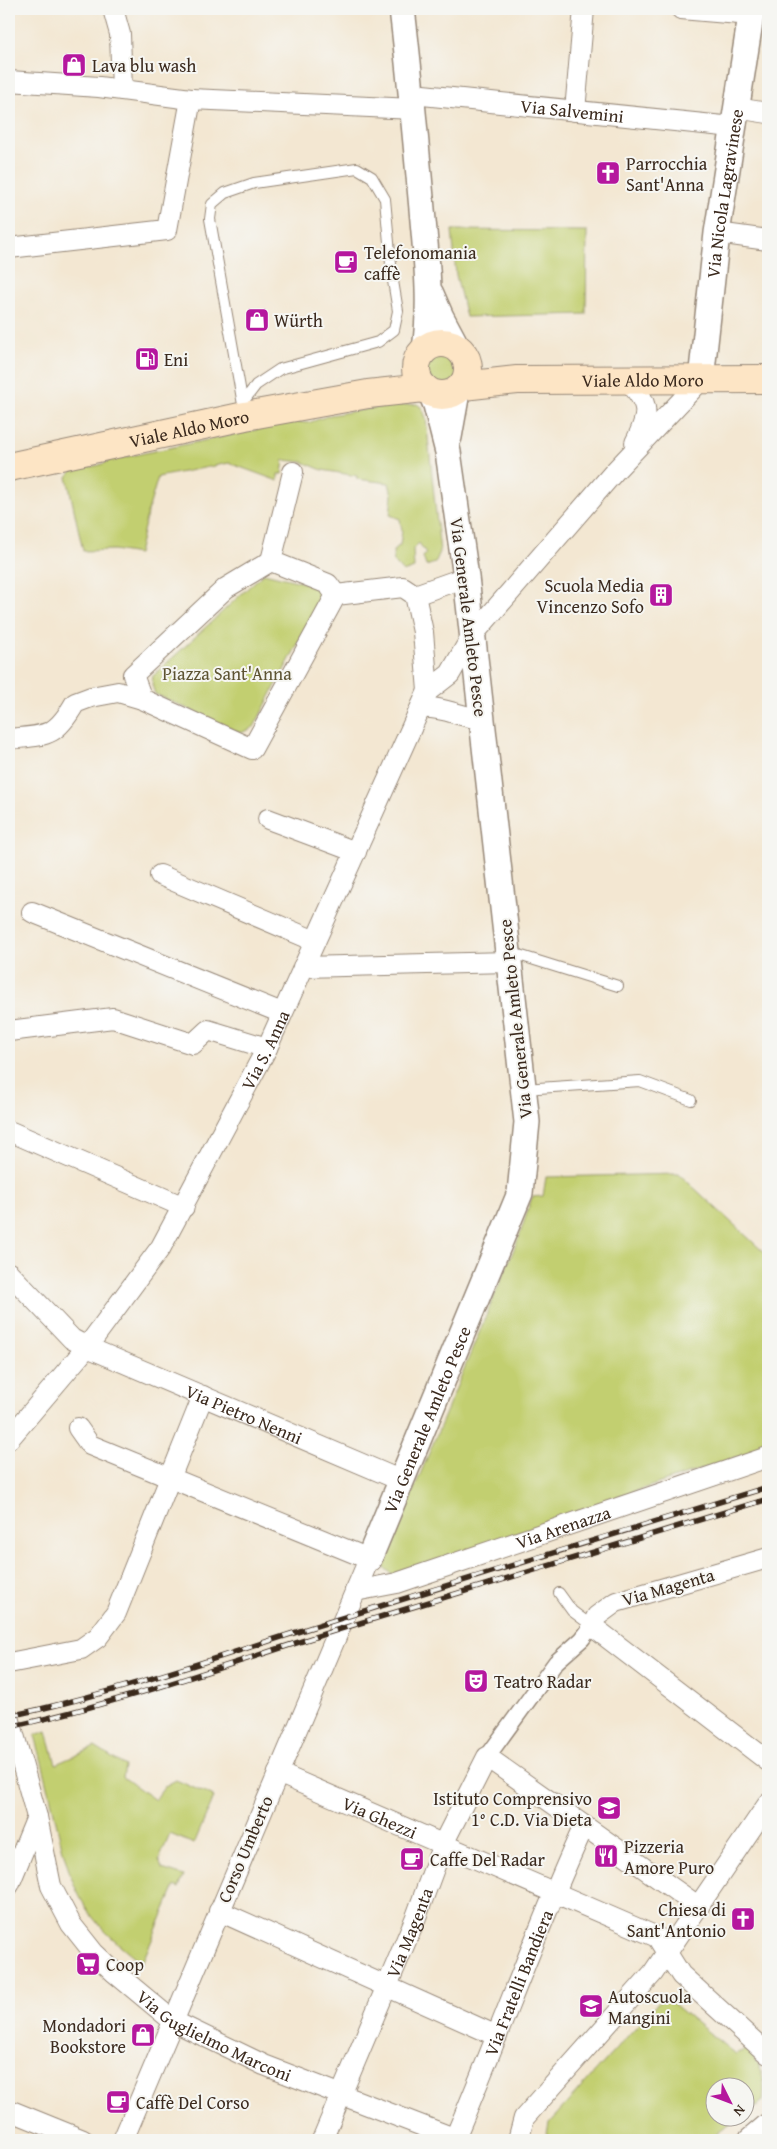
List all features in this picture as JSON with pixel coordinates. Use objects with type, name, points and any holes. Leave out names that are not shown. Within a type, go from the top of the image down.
[{"type":"main road","points":[[441,343],[461,350],[469,370],[444,390],[418,381],[416,364],[422,352],[432,344],[441,343]]},
{"type":"main road","name":"Viale Aldo Moro","points":[[461,350],[484,368],[516,380]]},
{"type":"main road","name":"Viale Aldo Moro","points":[[368,394],[391,379],[422,352]]},
{"type":"main road","name":"Viale Aldo Moro","points":[[9,467],[244,409],[368,394],[444,390],[516,380],[768,379]]},
{"type":"street","points":[[113,9],[120,34],[122,90]]},
{"type":"street","points":[[402,9],[413,101],[428,285],[428,320],[422,352]]},
{"type":"street","points":[[575,112],[584,9]]},
{"type":"street","points":[[681,9],[751,12]]},
{"type":"street","name":"Via Nicola Lagravinese","points":[[701,380],[716,233],[751,12]]},
{"type":"street","name":"Via Salvemini","points":[[9,81],[122,90],[191,99],[413,101],[575,112],[734,117],[768,113]]},
{"type":"street","points":[[9,248],[167,230],[191,99]]},
{"type":"street","points":[[716,233],[768,240]]},
{"type":"street","points":[[428,285],[441,317],[461,350]]},
{"type":"street","points":[[615,471],[630,451],[645,419],[646,407],[640,394],[627,380]]},
{"type":"street","points":[[615,471],[701,380]]},
{"type":"street","name":"Via Generale Amleto Pesce","points":[[369,1559],[520,1193],[528,1122],[466,577],[448,452],[436,405],[444,390]]},
{"type":"street","name":"Via S. Anna","points":[[9,1438],[86,1347],[161,1247],[184,1207],[267,1048],[424,700],[450,674],[472,636],[615,471]]},
{"type":"street","points":[[142,699],[133,675],[226,588],[271,561],[293,472]]},
{"type":"street","points":[[271,561],[328,584],[336,595]]},
{"type":"street","points":[[415,594],[466,577]]},
{"type":"street","points":[[336,595],[403,587],[415,594],[423,632],[424,700],[434,707],[467,718],[482,719]]},
{"type":"street","points":[[9,739],[51,733],[67,717],[75,703],[91,697],[118,692],[142,699],[252,749],[336,595]]},
{"type":"street","points":[[268,819],[356,852]]},
{"type":"street","points":[[160,876],[315,941]]},
{"type":"street","points":[[32,912],[282,1013]]},
{"type":"street","points":[[303,968],[509,957]]},
{"type":"street","points":[[9,1031],[113,1018],[193,1044],[208,1030],[267,1048]]},
{"type":"street","points":[[9,1131],[184,1207]]},
{"type":"street","name":"Via Pietro Nenni","points":[[9,1273],[72,1339],[86,1347],[402,1481]]},
{"type":"street","points":[[9,1662],[81,1649],[98,1637],[116,1614],[203,1396]]},
{"type":"street","points":[[78,1428],[90,1445],[369,1559]]},
{"type":"street","name":"Via Arenazza","points":[[355,1591],[397,1583],[768,1457]]},
{"type":"street","name":"Via Magenta","points":[[322,2140],[444,1844],[488,1757],[556,1662],[582,1639],[597,1616],[616,1602],[768,1558]]},
{"type":"street","name":"Corso Umberto","points":[[123,2140],[369,1559]]},
{"type":"street","points":[[592,1626],[768,1762]]},
{"type":"street","name":"Via Guglielmo Marconi","points":[[9,1716],[14,1751],[37,1817],[51,1886],[71,1924],[94,1953],[114,1972],[173,2021],[264,2065],[456,2140]]},
{"type":"street","points":[[488,1757],[699,1907]]},
{"type":"street","name":"Via Ghezzi","points":[[278,1773],[554,1891],[658,1938],[666,1954],[681,1975],[768,2054]]},
{"type":"street","points":[[518,2140],[524,2118],[652,1974],[768,1804]]},
{"type":"street","points":[[9,1885],[37,1817]]},
{"type":"street","name":"Via Fratelli Bandiera","points":[[456,2140],[554,1891],[584,1826]]},
{"type":"street","points":[[219,1911],[386,1988],[497,2036]]},
{"type":"street","points":[[9,2110],[83,2140]]},
{"type":"street","points":[[748,2140],[768,2123]]},
{"type":"lane","points":[[357,168],[372,177],[385,199],[392,275],[398,311],[394,330],[378,342],[280,369],[256,384],[244,409],[210,219],[212,204],[226,192],[254,183],[357,168]]},
{"type":"lane","points":[[509,957],[618,986]]},
{"type":"lane","points":[[524,1089],[640,1081],[691,1100]]},
{"type":"lane","points":[[559,1593],[572,1611],[592,1626]]},
{"type":"green space","points":[[452,230],[587,231],[586,314],[466,317],[456,275]]},
{"type":"green space","points":[[443,353],[449,354],[454,358],[458,363],[458,375],[454,380],[449,384],[443,385],[437,384],[432,380],[428,375],[427,369],[428,363],[432,358],[437,354]]},
{"type":"green space","points":[[417,404],[422,408],[426,418],[440,552],[435,563],[426,566],[423,557],[426,553],[419,543],[413,549],[414,568],[403,572],[394,562],[393,551],[400,545],[402,531],[400,519],[390,515],[392,495],[389,483],[357,479],[357,476],[322,470],[303,462],[284,460],[282,474],[278,474],[278,481],[229,463],[158,477],[138,554],[114,550],[83,551],[67,477],[76,468],[97,466],[111,460],[279,425],[298,422],[308,423],[330,415]]},
{"type":"green space","name":"Piazza Sant'Anna","points":[[264,573],[317,586],[322,598],[254,727],[241,733],[155,694],[152,685],[153,676]]},
{"type":"green space","points":[[679,1174],[768,1256],[768,1447],[606,1501],[396,1577],[382,1566],[519,1237],[532,1197],[543,1196],[546,1177]]},
{"type":"green space","points":[[47,1731],[56,1764],[95,1747],[125,1766],[123,1777],[155,1800],[165,1786],[176,1780],[214,1797],[194,1844],[170,1834],[159,1860],[162,1869],[184,1876],[179,1888],[175,1886],[142,1963],[111,1937],[94,1919],[79,1896],[61,1844],[35,1735]]},
{"type":"green space","points":[[664,1996],[735,2054],[747,2049],[756,2061],[763,2079],[763,2101],[754,2108],[754,2076],[704,2076],[704,2126],[728,2126],[707,2140],[548,2140],[549,2123]]},
{"type":"railway","points":[[9,1716],[136,1683],[768,1487]]},
{"type":"railway","points":[[9,1727],[133,1695],[337,1630],[768,1499]]},
{"type":"place","name":"Lava blu wash","points":[[74,65]]},
{"type":"place","name":"Parrocchia Sant'Anna","points":[[608,173]]},
{"type":"place","name":"Telefonomania caffè","points":[[346,262]]},
{"type":"place","name":"Würth","points":[[257,320]]},
{"type":"place","name":"Eni","points":[[147,359]]},
{"type":"place","name":"Scuola Media Vincenzo Sofo","points":[[661,595]]},
{"type":"place","name":"Teatro Radar","points":[[476,1681]]},
{"type":"place","name":"Istituto Comprensivo 1° C.D. Via Dieta","points":[[609,1808]]},
{"type":"place","name":"Pizzeria Amore Puro","points":[[606,1856]]},
{"type":"place","name":"Caffe Del Radar","points":[[412,1859]]},
{"type":"place","name":"Chiesa di Sant'Antonio","points":[[743,1919]]},
{"type":"place","name":"Coop","points":[[88,1964]]},
{"type":"place","name":"Autoscuola Mangini","points":[[591,2006]]},
{"type":"place","name":"Mondadori Bookstore","points":[[143,2035]]},
{"type":"place","name":"Caffè Del Corso","points":[[118,2102]]}]
